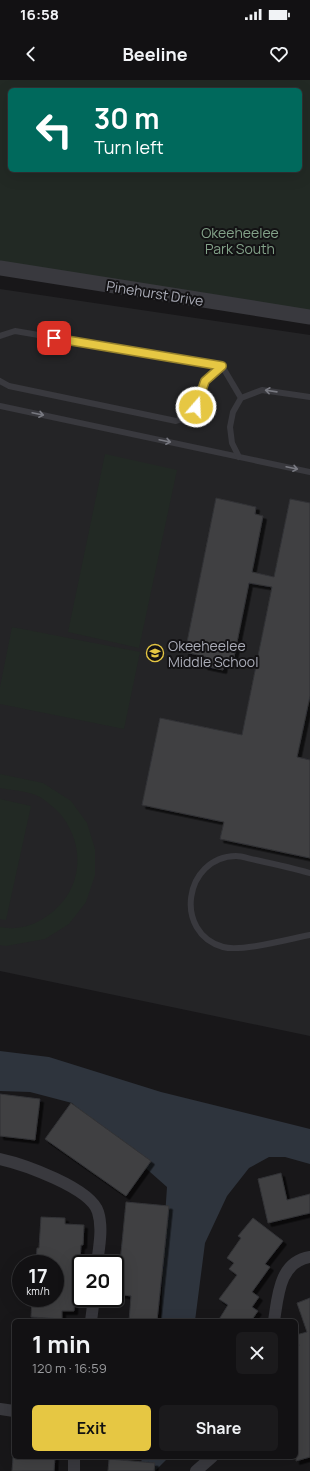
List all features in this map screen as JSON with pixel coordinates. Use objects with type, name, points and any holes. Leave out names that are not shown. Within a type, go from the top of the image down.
[{"type":"street","name":"Pinehurst Drive","points":[[0,268],[310,317]]},
{"type":"street","points":[[0,1159],[20,1164],[41,1172],[85,1195],[93,1202],[98,1210],[100,1220],[99,1255]]},
{"type":"street","points":[[274,1319],[282,1278],[287,1270],[298,1261],[310,1257]]},
{"type":"street","points":[[91,1319],[93,1307]]},
{"type":"street","points":[[0,1409],[12,1411]]},
{"type":"street","points":[[74,1459],[74,1471]]},
{"type":"street","points":[[196,1471],[210,1459]]},
{"type":"lane","points":[[0,336],[15,331],[222,366],[241,398]]},
{"type":"lane","points":[[0,381],[9,386],[176,421],[188,417],[193,413],[205,381],[222,366]]},
{"type":"lane","points":[[239,457],[232,443],[230,427],[233,412],[241,398],[262,390],[310,397]]},
{"type":"lane","points":[[0,406],[310,472]]},
{"type":"lane","points":[[310,872],[236,856],[222,858],[209,865],[199,875],[192,888],[190,903],[192,917],[199,930],[209,940],[222,947],[237,949],[310,935]]},
{"type":"shaded area","name":"Okeeheelee Middle School","points":[[0,289],[310,335],[310,1036],[0,971]]},
{"type":"shaded area","points":[[0,1051],[49,1057],[161,1092],[310,1129],[310,1164],[285,1157],[269,1157],[249,1168],[227,1196],[205,1243],[195,1319],[161,1319],[167,1187],[72,1103],[30,1092],[0,1091]]},
{"type":"shaded area","points":[[142,1459],[167,1459],[155,1471],[140,1471]]},
{"type":"green space","name":"Okeeheelee Park South","points":[[0,80],[310,80],[310,322],[0,272]]},
{"type":"green space","points":[[105,454],[177,470],[139,648],[68,632]]},
{"type":"green space","points":[[12,627],[140,652],[124,729],[0,704],[0,687]]},
{"type":"green space","points":[[0,774],[43,783],[71,801],[87,823],[95,849],[95,875],[86,902],[69,924],[45,939],[6,946],[0,945],[0,927],[16,928],[26,926],[41,920],[54,911],[65,900],[72,887],[78,859],[76,844],[62,816],[47,802],[36,795],[0,788]]},
{"type":"green space","points":[[0,799],[31,806],[6,920],[0,919]]},
{"type":"building","points":[[216,498],[256,507],[255,514],[263,516],[252,572],[274,577],[290,499],[310,503],[310,696],[297,757],[310,760],[310,858],[220,839],[224,822],[142,805],[160,718],[242,735],[272,587],[249,583],[233,662],[225,660],[223,670],[204,666],[206,657],[185,652]]},
{"type":"building","points":[[0,1094],[40,1099],[35,1140],[0,1136]]},
{"type":"building","points":[[71,1103],[151,1161],[126,1196],[45,1139]]},
{"type":"building","points":[[281,1173],[287,1200],[310,1194],[310,1213],[268,1223],[258,1179]]},
{"type":"building","points":[[126,1202],[169,1206],[157,1319],[129,1319],[131,1296],[124,1295],[124,1255],[121,1255]]},
{"type":"building","points":[[41,1217],[65,1218],[65,1224],[84,1225],[83,1245],[81,1245],[80,1255],[72,1255],[72,1307],[74,1307],[74,1311],[62,1311],[62,1319],[31,1317],[32,1307],[64,1307],[64,1255],[37,1255],[37,1248],[39,1248]]},
{"type":"building","points":[[253,1218],[283,1241],[265,1264],[270,1267],[252,1292],[259,1297],[252,1307],[258,1311],[252,1319],[219,1319],[228,1305],[219,1299],[237,1275],[229,1269],[234,1263],[227,1258],[241,1238],[238,1236]]},
{"type":"building","points":[[310,1298],[310,1457],[296,1461],[296,1459],[298,1459],[298,1334],[307,1332],[297,1303]]},
{"type":"building","points":[[13,1459],[55,1459],[54,1471],[12,1471]]},
{"type":"building","points":[[109,1459],[155,1463],[154,1471],[108,1471]]},
{"type":"place","name":"Okeeheelee Middle School","points":[[155,653]]},
{"type":"route","points":[[54,338],[222,366],[205,381],[196,407]]}]
